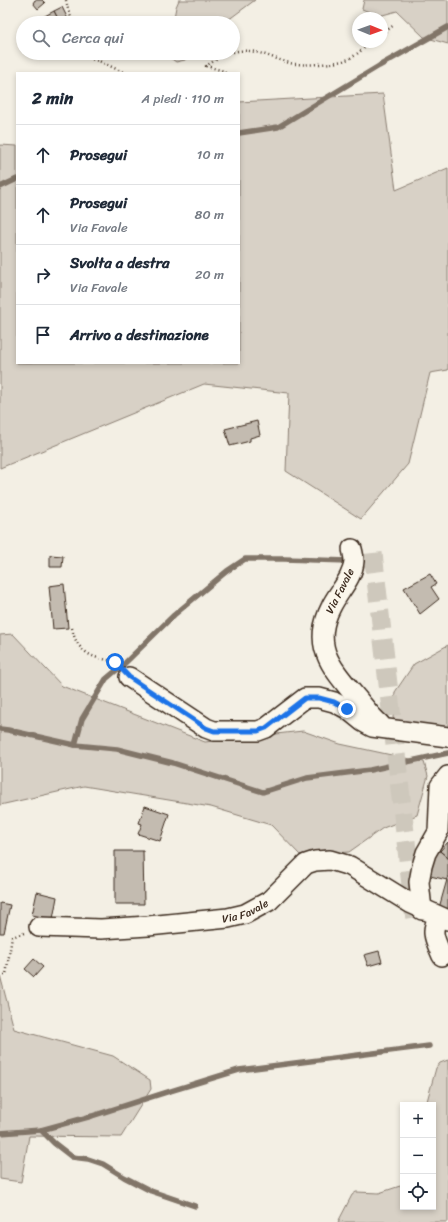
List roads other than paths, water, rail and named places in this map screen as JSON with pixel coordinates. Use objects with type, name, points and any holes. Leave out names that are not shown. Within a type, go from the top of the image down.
[{"type":"street","name":"Via Favale","points":[[352,549],[354,560],[351,574],[331,606],[324,621],[323,643],[326,657],[338,675],[378,722],[387,729]]},
{"type":"street","points":[[129,677],[206,728],[214,731],[258,731],[266,728],[305,698],[319,698],[334,702],[347,709],[363,722],[372,727],[448,737]]},
{"type":"street","points":[[442,956],[434,933],[436,915],[419,882],[426,853],[438,832],[440,786],[448,776]]},
{"type":"street","name":"Via Favale","points":[[39,927],[101,929],[238,916],[262,906],[269,901],[306,864],[324,860],[337,861],[350,866],[436,915]]},
{"type":"waterway","points":[[240,133],[278,127],[379,66],[448,27]]},
{"type":"waterway","points":[[0,187],[16,179]]},
{"type":"waterway","points":[[75,745],[82,719],[106,679],[125,663],[174,615],[227,571],[245,559],[349,561]]},
{"type":"waterway","points":[[0,729],[75,745],[117,749],[173,763],[263,792],[307,778],[370,770],[448,753]]},
{"type":"waterway","points":[[0,1133],[41,1130],[92,1116],[239,1070],[429,1046]]},
{"type":"waterway","points":[[41,1130],[54,1143],[72,1157],[88,1159],[103,1164],[151,1191],[195,1206]]},
{"type":"tunnel","points":[[373,553],[415,920]]}]
